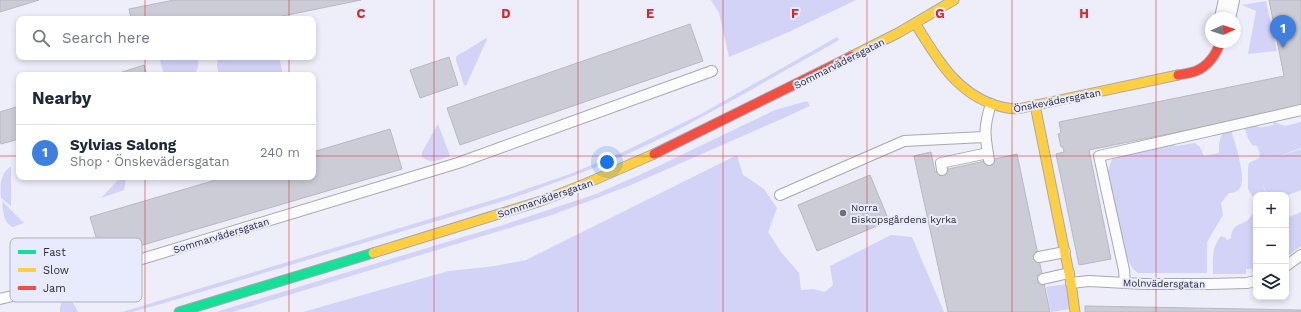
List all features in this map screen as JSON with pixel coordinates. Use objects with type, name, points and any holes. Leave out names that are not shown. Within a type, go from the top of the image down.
[{"type":"street","name":"Sommarvädersgatan","points":[[179,312],[541,201],[587,184],[638,162],[715,125],[891,37],[954,0]]},
{"type":"street","points":[[1226,12],[1229,0]]},
{"type":"street","name":"Önskevädersgatan","points":[[915,23],[949,74],[978,99],[1010,109],[1034,106],[1197,71],[1211,61],[1219,48]]},
{"type":"street","points":[[1034,106],[1065,252],[1075,312]]},
{"type":"lane","name":"Sommarvädersgatan","points":[[142,259],[458,163],[712,70]]},
{"type":"lane","points":[[942,170],[941,163],[988,157],[984,137],[985,122],[990,104]]},
{"type":"lane","points":[[1125,283],[1124,270],[1100,156],[1301,110]]},
{"type":"lane","points":[[780,195],[904,141],[984,137]]},
{"type":"lane","points":[[1039,257],[1065,252]]},
{"type":"lane","points":[[1289,264],[1301,255]]},
{"type":"lane","name":"Molnvädersgatan","points":[[1043,279],[1070,278],[1089,281],[1125,283],[1210,284],[1253,282]]},
{"type":"lane","name":"Sommarvädersgatan","points":[[0,299],[10,297]]},
{"type":"shaded area","points":[[711,0],[856,0],[789,32],[729,57],[719,13]]},
{"type":"shaded area","points":[[1266,1],[1277,51],[1248,54],[1256,11],[1242,5]]},
{"type":"shaded area","points":[[837,37],[839,40],[834,43],[709,113],[658,140],[587,171],[510,199],[161,304],[132,312],[122,312],[509,195],[570,174],[623,152],[701,114]]},
{"type":"shaded area","points":[[487,38],[466,86],[464,85],[456,57]]},
{"type":"shaded area","points":[[160,60],[198,60],[198,67],[195,72],[163,72]]},
{"type":"shaded area","points":[[218,60],[280,60],[282,72],[218,72]]},
{"type":"shaded area","points":[[807,101],[810,106],[786,117],[631,185],[552,215],[233,312],[216,312],[506,224],[596,194],[646,172],[775,110]]},
{"type":"shaded area","points":[[1274,122],[1285,126],[1301,122],[1301,148],[1272,159],[1301,149],[1301,190],[1289,195],[1289,192],[1266,192],[1262,182],[1265,192],[1253,192],[1253,197],[1248,189],[1248,167],[1249,163],[1259,158],[1260,154],[1257,146],[1252,145],[1248,138],[1244,126],[1254,124],[1258,127],[1263,127],[1273,125]]},
{"type":"shaded area","points":[[438,124],[450,156],[436,161],[429,161],[422,157],[422,152]]},
{"type":"shaded area","points":[[1231,129],[1241,168],[1242,183],[1239,189],[1235,192],[1229,193],[1221,203],[1223,215],[1207,242],[1207,273],[1138,273],[1133,269],[1127,259],[1113,200],[1108,171],[1112,159],[1129,152],[1169,143],[1176,146],[1195,143],[1200,147],[1204,156],[1219,153],[1223,132]]},
{"type":"shaded area","points":[[737,155],[743,175],[764,189],[777,208],[768,232],[781,252],[799,273],[801,290],[813,289],[825,292],[833,285],[830,266],[891,235],[912,237],[944,312],[303,312],[449,271],[495,266],[526,260]]},
{"type":"shaded area","points":[[11,166],[11,206],[1,198],[1,189],[3,176],[7,169]]},
{"type":"shaded area","points":[[118,180],[126,180],[124,190],[101,198]]},
{"type":"shaded area","points":[[2,201],[24,223],[13,227],[7,223],[4,216]]},
{"type":"shaded area","points":[[1253,212],[1253,275],[1252,269],[1246,269],[1246,274],[1213,274],[1213,254],[1221,236],[1227,240],[1231,238],[1234,228],[1248,220]]},
{"type":"shaded area","points":[[1301,212],[1301,246],[1289,255],[1289,228],[1289,217]]},
{"type":"shaded area","points":[[1067,284],[1070,309],[1051,312],[1046,287]]},
{"type":"shaded area","points":[[73,302],[78,312],[60,312],[62,303]]},
{"type":"building","points":[[0,0],[39,0],[0,12]]},
{"type":"building","points":[[174,0],[361,0],[283,16],[130,16],[129,9]]},
{"type":"building","points":[[1269,0],[1301,0],[1301,107],[1089,150],[1111,259],[1079,265],[1056,154],[1064,152],[1063,147],[1061,147],[1058,134],[1061,133],[1059,122],[1284,76]]},
{"type":"building","points":[[690,24],[703,61],[460,145],[447,108]]},
{"type":"building","points":[[449,57],[458,85],[420,98],[410,70]]},
{"type":"building","points":[[144,65],[146,72],[122,72]]},
{"type":"building","points":[[16,107],[16,140],[1,144],[0,112]]},
{"type":"building","points":[[390,129],[402,169],[142,245],[142,238],[96,238],[90,217],[216,180],[316,180],[316,151]]},
{"type":"building","points":[[931,152],[935,172],[1017,154],[1050,312],[948,312],[914,156]]},
{"type":"building","name":"Norra Biskopsgårdens kyrka","points":[[870,175],[889,221],[817,251],[798,205]]},
{"type":"building","points":[[1085,306],[1301,310],[1301,312],[1085,312]]},
{"type":"traffic: fast","points":[[179,312],[373,253]]},
{"type":"traffic: slow","points":[[852,56],[898,33],[954,0]]},
{"type":"traffic: slow","points":[[915,23],[939,60],[958,82],[981,99],[1006,108],[1022,108],[1178,75]]},
{"type":"traffic: slow","points":[[1035,105],[1071,283],[1075,312]]},
{"type":"traffic: slow","points":[[373,253],[541,201],[654,154]]},
{"type":"traffic: jam","points":[[1178,75],[1194,72],[1200,69],[1208,63],[1218,48]]},
{"type":"traffic: jam","points":[[654,154],[852,56]]},
{"type":"place","name":"Sylvias Salong","points":[[1283,48]]},
{"type":"place","name":"Norra Biskopsgårdens kyrka","points":[[843,213]]}]
